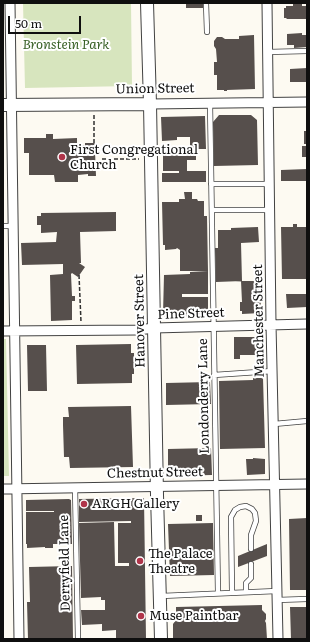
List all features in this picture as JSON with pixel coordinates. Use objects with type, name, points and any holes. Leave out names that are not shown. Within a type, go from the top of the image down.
[{"type":"street","points":[[10,3],[7,105],[14,226],[19,639]]},
{"type":"street","name":"Hanover Street","points":[[147,3],[161,639]]},
{"type":"street","name":"Manchester Street","points":[[267,3],[270,102],[270,210],[278,639]]},
{"type":"street","name":"Union Street","points":[[7,105],[307,102]]},
{"type":"street","name":"Pine Street","points":[[3,331],[138,330],[154,328],[307,324]]},
{"type":"street","name":"Chestnut Street","points":[[3,489],[307,484]]},
{"type":"lane","points":[[206,3],[207,32]]},
{"type":"lane","points":[[268,52],[307,50]]},
{"type":"lane","name":"Londonderry Lane","points":[[210,103],[218,593]]},
{"type":"lane","points":[[211,184],[270,184]]},
{"type":"lane","points":[[212,210],[270,210]]},
{"type":"lane","points":[[3,226],[14,226]]},
{"type":"lane","points":[[214,375],[273,370]]},
{"type":"lane","points":[[274,424],[307,421]]},
{"type":"lane","name":"Derryfield Lane","points":[[75,487],[78,639]]},
{"type":"lane","points":[[232,592],[231,517],[235,510],[240,507],[246,506],[252,509],[255,514],[256,521],[251,535],[251,549]]},
{"type":"lane","points":[[246,592],[246,583],[251,578],[251,564]]},
{"type":"lane","points":[[160,596],[246,592],[307,599]]},
{"type":"path","points":[[94,115],[94,143]]},
{"type":"path","points":[[102,159],[139,158]]},
{"type":"path","points":[[79,275],[81,324]]},
{"type":"green space","name":"Bronstein Park","points":[[23,3],[131,3],[132,86],[25,88]]},
{"type":"green space","points":[[3,339],[6,339],[9,476],[3,476]]},
{"type":"building","points":[[186,3],[203,3],[203,8],[186,8]]},
{"type":"building","points":[[302,3],[302,6],[307,6],[307,19],[284,18],[284,8],[286,8],[286,6],[293,6],[293,4]]},
{"type":"building","points":[[302,33],[302,35],[307,35],[307,47],[294,48],[294,45],[287,45],[287,34]]},
{"type":"building","points":[[254,35],[255,89],[227,91],[217,90],[217,75],[214,75],[214,62],[217,62],[214,41],[217,37],[222,37],[225,39],[239,39],[239,36]]},
{"type":"building","points":[[307,68],[307,82],[290,82],[290,69]]},
{"type":"building","points":[[219,115],[251,115],[257,120],[258,165],[214,166],[213,122]]},
{"type":"building","points":[[205,116],[206,149],[196,149],[196,160],[187,160],[187,171],[206,171],[206,182],[162,182],[162,173],[179,173],[179,171],[163,171],[163,151],[191,151],[191,149],[190,137],[177,137],[177,140],[162,141],[161,117]]},
{"type":"building","points":[[304,131],[307,131],[307,144],[304,144]]},
{"type":"building","name":"First Congregational Church","points":[[46,134],[53,134],[53,139],[77,138],[77,145],[97,143],[97,151],[95,151],[96,176],[88,176],[88,174],[78,175],[78,182],[55,182],[54,175],[29,175],[29,153],[24,153],[24,138],[46,138]]},
{"type":"building","points":[[302,146],[307,146],[307,157],[302,157]]},
{"type":"building","points":[[307,169],[307,181],[281,181],[281,170]]},
{"type":"building","points":[[184,192],[192,192],[192,199],[204,201],[204,216],[207,216],[208,271],[180,271],[180,250],[177,248],[165,250],[165,245],[163,245],[162,202],[179,202],[179,199],[185,199]]},
{"type":"building","points":[[116,212],[116,231],[80,232],[81,263],[79,263],[85,267],[78,277],[72,273],[71,274],[72,296],[75,296],[75,301],[72,301],[72,320],[51,321],[50,275],[63,274],[63,264],[22,265],[21,243],[56,242],[57,232],[41,233],[41,225],[37,225],[37,216],[41,216],[41,213]]},
{"type":"building","points":[[293,224],[297,224],[297,227],[307,227],[307,279],[282,279],[281,227],[293,227]]},
{"type":"building","points":[[258,227],[259,242],[241,243],[242,281],[216,282],[215,248],[218,248],[218,230]]},
{"type":"building","points":[[208,271],[208,294],[182,294],[182,297],[208,297],[208,316],[165,317],[163,314],[164,275],[190,274],[190,272]]},
{"type":"building","points":[[241,281],[260,281],[261,313],[242,314],[242,311],[240,311],[240,302],[242,302]]},
{"type":"building","points":[[286,294],[307,294],[307,307],[287,308]]},
{"type":"building","points":[[234,337],[262,337],[262,355],[240,355],[240,359],[234,359]]},
{"type":"building","points":[[131,344],[131,353],[134,353],[134,374],[132,374],[132,383],[77,384],[76,345]]},
{"type":"building","points":[[27,345],[46,345],[47,391],[28,391]]},
{"type":"building","points":[[253,378],[263,378],[265,448],[220,449],[219,381],[253,380]]},
{"type":"building","points":[[210,382],[211,404],[166,405],[166,383]]},
{"type":"building","points":[[131,406],[133,467],[70,468],[69,457],[64,457],[63,417],[69,417],[68,407]]},
{"type":"building","points":[[211,448],[212,475],[168,476],[168,449]]},
{"type":"building","points":[[246,459],[265,459],[265,474],[247,475]]},
{"type":"building","points":[[144,498],[146,639],[116,639],[116,630],[102,631],[102,624],[82,625],[81,610],[105,610],[105,600],[101,600],[101,597],[81,598],[79,523],[114,522],[115,566],[129,566],[129,563],[118,563],[118,523],[131,523],[131,521],[79,522],[79,499]]},
{"type":"building","points":[[26,500],[71,500],[72,544],[53,544],[53,548],[27,548],[26,512],[54,511],[26,511]]},
{"type":"building","points":[[196,515],[202,515],[202,521],[196,521]]},
{"type":"building","points":[[307,518],[307,590],[290,590],[289,519]]},
{"type":"building","points":[[213,523],[214,575],[170,576],[168,524]]},
{"type":"building","points":[[267,544],[267,556],[238,567],[238,556]]},
{"type":"building","points":[[72,566],[73,639],[28,639],[27,602],[30,602],[29,567]]},
{"type":"building","points":[[262,605],[262,610],[266,614],[265,621],[267,639],[173,639],[173,624],[176,620],[176,607]]},
{"type":"building","points":[[290,607],[307,607],[307,639],[291,639]]},
{"type":"place","name":"First Congregational Church","points":[[62,157]]},
{"type":"place","name":"ARGH Gallery","points":[[84,504]]},
{"type":"place","name":"The Palace Theatre","points":[[140,561]]},
{"type":"place","name":"Muse Paintbar","points":[[141,616]]}]
